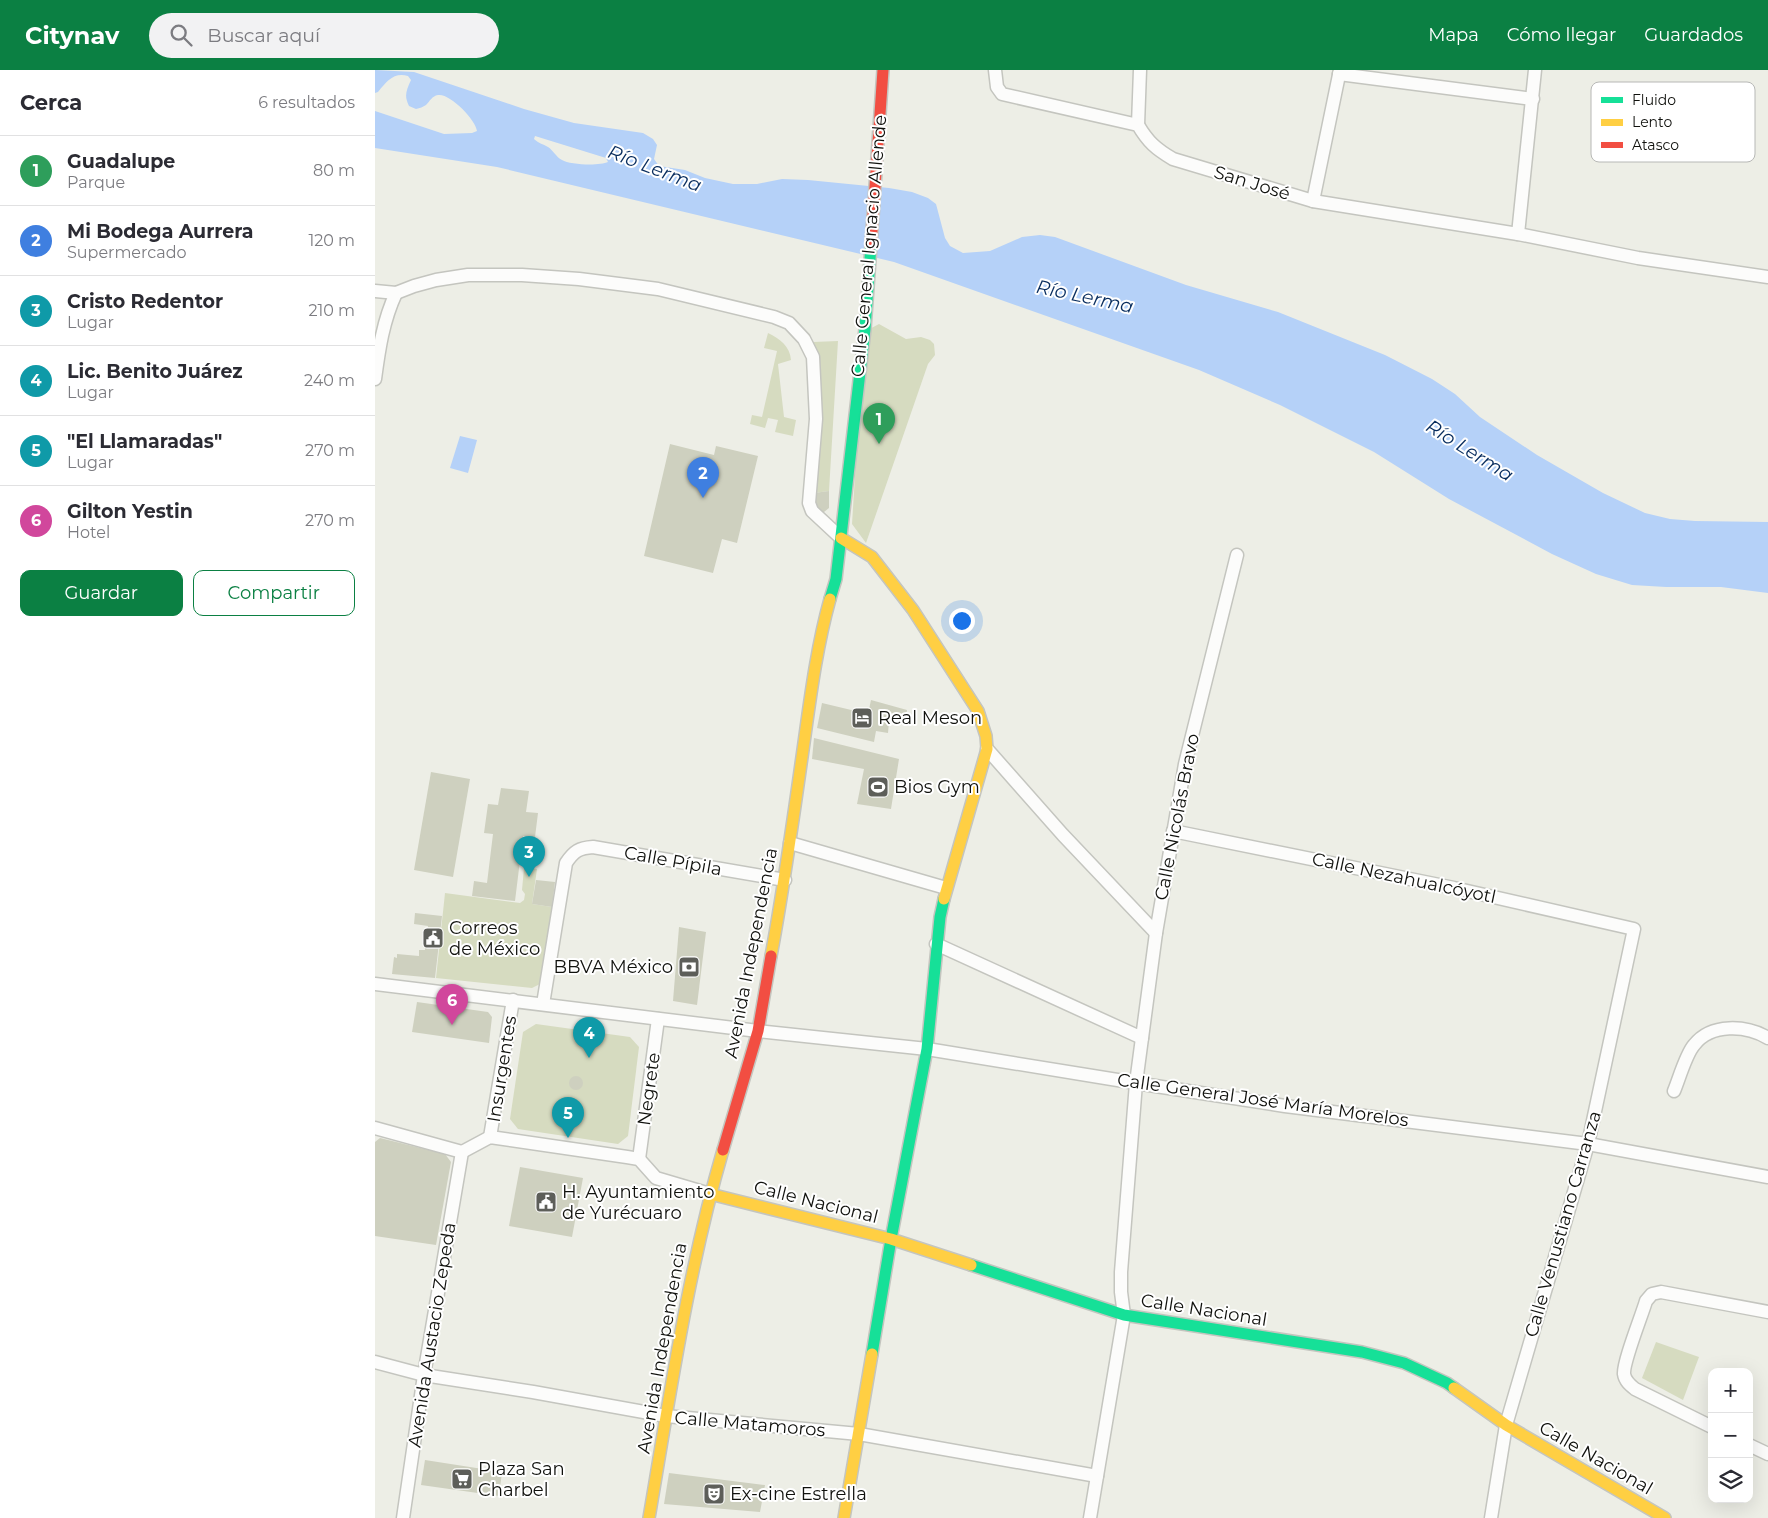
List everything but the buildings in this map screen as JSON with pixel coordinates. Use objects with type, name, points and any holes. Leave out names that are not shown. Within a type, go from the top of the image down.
[{"type":"street","name":"Calle General Ignacio Allende","points":[[841,538],[865,329],[883,70]]},
{"type":"street","points":[[995,70],[997,87],[1002,94],[1138,125],[1140,70]]},
{"type":"street","points":[[1518,234],[1535,70]]},
{"type":"street","points":[[1313,201],[1340,72],[1533,99]]},
{"type":"street","name":"San José","points":[[1138,125],[1147,139],[1173,160],[1313,201],[1518,234],[1638,258],[1768,278]]},
{"type":"street","points":[[375,291],[396,293],[429,282],[468,275],[522,275],[579,279],[658,288],[789,323],[805,339],[813,357],[816,420],[809,503],[812,511],[841,538],[872,558],[913,610],[978,711],[986,736],[987,749],[946,888],[936,944],[927,1049],[891,1239],[844,1518]]},
{"type":"street","points":[[375,379],[383,328],[388,310],[396,293]]},
{"type":"street","name":"Avenida Independencia","points":[[649,1518],[690,1282],[710,1194],[758,1031],[785,880],[821,632],[836,579],[841,538]]},
{"type":"street","name":"Calle Nicolás Bravo","points":[[1090,1518],[1124,1315],[1121,1272],[1136,1083],[1156,933],[1185,764],[1237,555]]},
{"type":"street","points":[[987,749],[1063,835],[1156,933]]},
{"type":"street","name":"Calle Nezahualcóyotl","points":[[1173,831],[1454,888],[1634,929]]},
{"type":"street","points":[[790,843],[946,888]]},
{"type":"street","name":"Calle Pípila","points":[[543,1004],[566,863],[572,853],[580,848],[593,847],[785,880]]},
{"type":"street","name":"Calle Venustiano Carranza","points":[[1491,1518],[1506,1425],[1588,1144],[1634,929]]},
{"type":"street","points":[[936,944],[1142,1038]]},
{"type":"street","name":"Calle General José María Morelos","points":[[375,984],[758,1031],[927,1049],[1285,1106],[1588,1144],[1768,1176]]},
{"type":"street","name":"Insurgentes","points":[[490,1137],[513,1000]]},
{"type":"street","name":"Negrete","points":[[639,1159],[658,1019]]},
{"type":"street","points":[[1674,1091],[1693,1046],[1706,1032],[1730,1028],[1759,1032],[1768,1038]]},
{"type":"street","points":[[375,1128],[462,1152],[490,1137],[639,1159],[656,1178],[710,1194]]},
{"type":"street","name":"Avenida Austacio Zepeda","points":[[403,1518],[424,1375],[462,1152]]},
{"type":"street","name":"Calle Nacional","points":[[710,1194],[891,1239],[1124,1315],[1362,1352],[1404,1363],[1447,1383],[1506,1425],[1665,1518]]},
{"type":"street","points":[[1708,1425],[1635,1390],[1628,1384],[1624,1373],[1646,1301],[1652,1294],[1661,1292],[1768,1312]]},
{"type":"street","name":"Calle Matamoros","points":[[375,1362],[424,1375],[666,1416],[859,1434],[1097,1476]]},
{"type":"street","points":[[1753,1447],[1768,1454]]},
{"type":"green space","points":[[879,324],[906,339],[921,337],[930,340],[934,344],[935,355],[928,364],[866,543],[852,524],[864,332]]},
{"type":"green space","points":[[768,333],[784,344],[790,355],[791,360],[778,364],[784,417],[796,420],[793,436],[775,432],[778,420],[768,418],[765,428],[750,424],[752,415],[762,417],[777,351],[764,348]]},
{"type":"green space","points":[[838,341],[829,491],[814,493],[818,364],[813,342]]},
{"type":"green space","points":[[524,868],[537,869],[532,904],[552,907],[540,984],[532,988],[436,978],[445,893],[520,903],[524,900],[525,894],[522,890]]},
{"type":"green space","points":[[536,1024],[630,1037],[639,1047],[628,1136],[618,1144],[518,1129],[510,1119],[523,1032]]},
{"type":"green space","points":[[1656,1342],[1699,1357],[1683,1400],[1642,1378]]},
{"type":"water","name":"Río Lerma","points":[[375,70],[414,72],[524,109],[574,123],[643,133],[653,139],[657,145],[654,159],[659,166],[685,170],[705,178],[733,184],[757,184],[782,179],[808,180],[912,192],[928,198],[936,204],[945,238],[950,246],[963,253],[990,251],[1022,237],[1040,235],[1055,237],[1186,285],[1278,312],[1385,355],[1432,379],[1455,394],[1480,417],[1537,455],[1603,493],[1645,513],[1670,519],[1695,521],[1768,522],[1768,593],[1721,587],[1632,585],[1596,574],[1552,554],[1449,499],[1374,452],[1280,405],[1199,370],[894,262],[497,167],[375,148],[375,111],[444,134],[472,133],[477,131],[476,126],[462,108],[449,98],[438,95],[419,108],[416,109],[409,106],[406,93],[411,80],[408,76],[395,76],[375,93]],"holes":[[[535,136],[606,158],[608,162],[599,164],[566,162],[560,159],[548,147],[534,139]]]},
{"type":"water","points":[[460,436],[477,440],[468,473],[450,468]]},
{"type":"traffic: fast","points":[[830,599],[836,579],[865,329],[871,245]]},
{"type":"traffic: fast","points":[[872,1354],[891,1239],[927,1049],[940,917],[944,899]]},
{"type":"traffic: fast","points":[[971,1265],[1124,1315],[1362,1352],[1404,1363],[1454,1388]]},
{"type":"traffic: slow","points":[[841,538],[872,557],[913,610],[978,711],[986,736],[987,749],[944,899]]},
{"type":"traffic: slow","points":[[771,956],[813,681],[830,599]]},
{"type":"traffic: slow","points":[[649,1518],[672,1379],[690,1287],[723,1150]]},
{"type":"traffic: slow","points":[[710,1194],[891,1239],[971,1265]]},
{"type":"traffic: slow","points":[[844,1518],[872,1354]]},
{"type":"traffic: slow","points":[[1454,1388],[1506,1425],[1665,1518]]},
{"type":"traffic: jam","points":[[871,245],[883,70]]},
{"type":"traffic: jam","points":[[723,1150],[758,1031],[771,956]]},
{"type":"place","name":"Guadalupe","points":[[879,444]]},
{"type":"place","name":"Mi Bodega Aurrera","points":[[703,498]]},
{"type":"place","name":"Real Meson","points":[[862,718]]},
{"type":"place","name":"Bios Gym","points":[[878,787]]},
{"type":"place","name":"Cristo Redentor","points":[[529,877]]},
{"type":"place","name":"Correos de México","points":[[433,938]]},
{"type":"place","name":"BBVA México","points":[[689,967]]},
{"type":"place","name":"Gilton Yestin","points":[[452,1025]]},
{"type":"place","name":"Lic. Benito Juárez","points":[[589,1058]]},
{"type":"place","name":"\"El Llamaradas\"","points":[[568,1138]]},
{"type":"place","name":"H. Ayuntamiento de Yurécuaro","points":[[546,1202]]},
{"type":"place","name":"Plaza San Charbel","points":[[462,1479]]},
{"type":"place","name":"Ex-cine Estrella","points":[[714,1494]]}]
